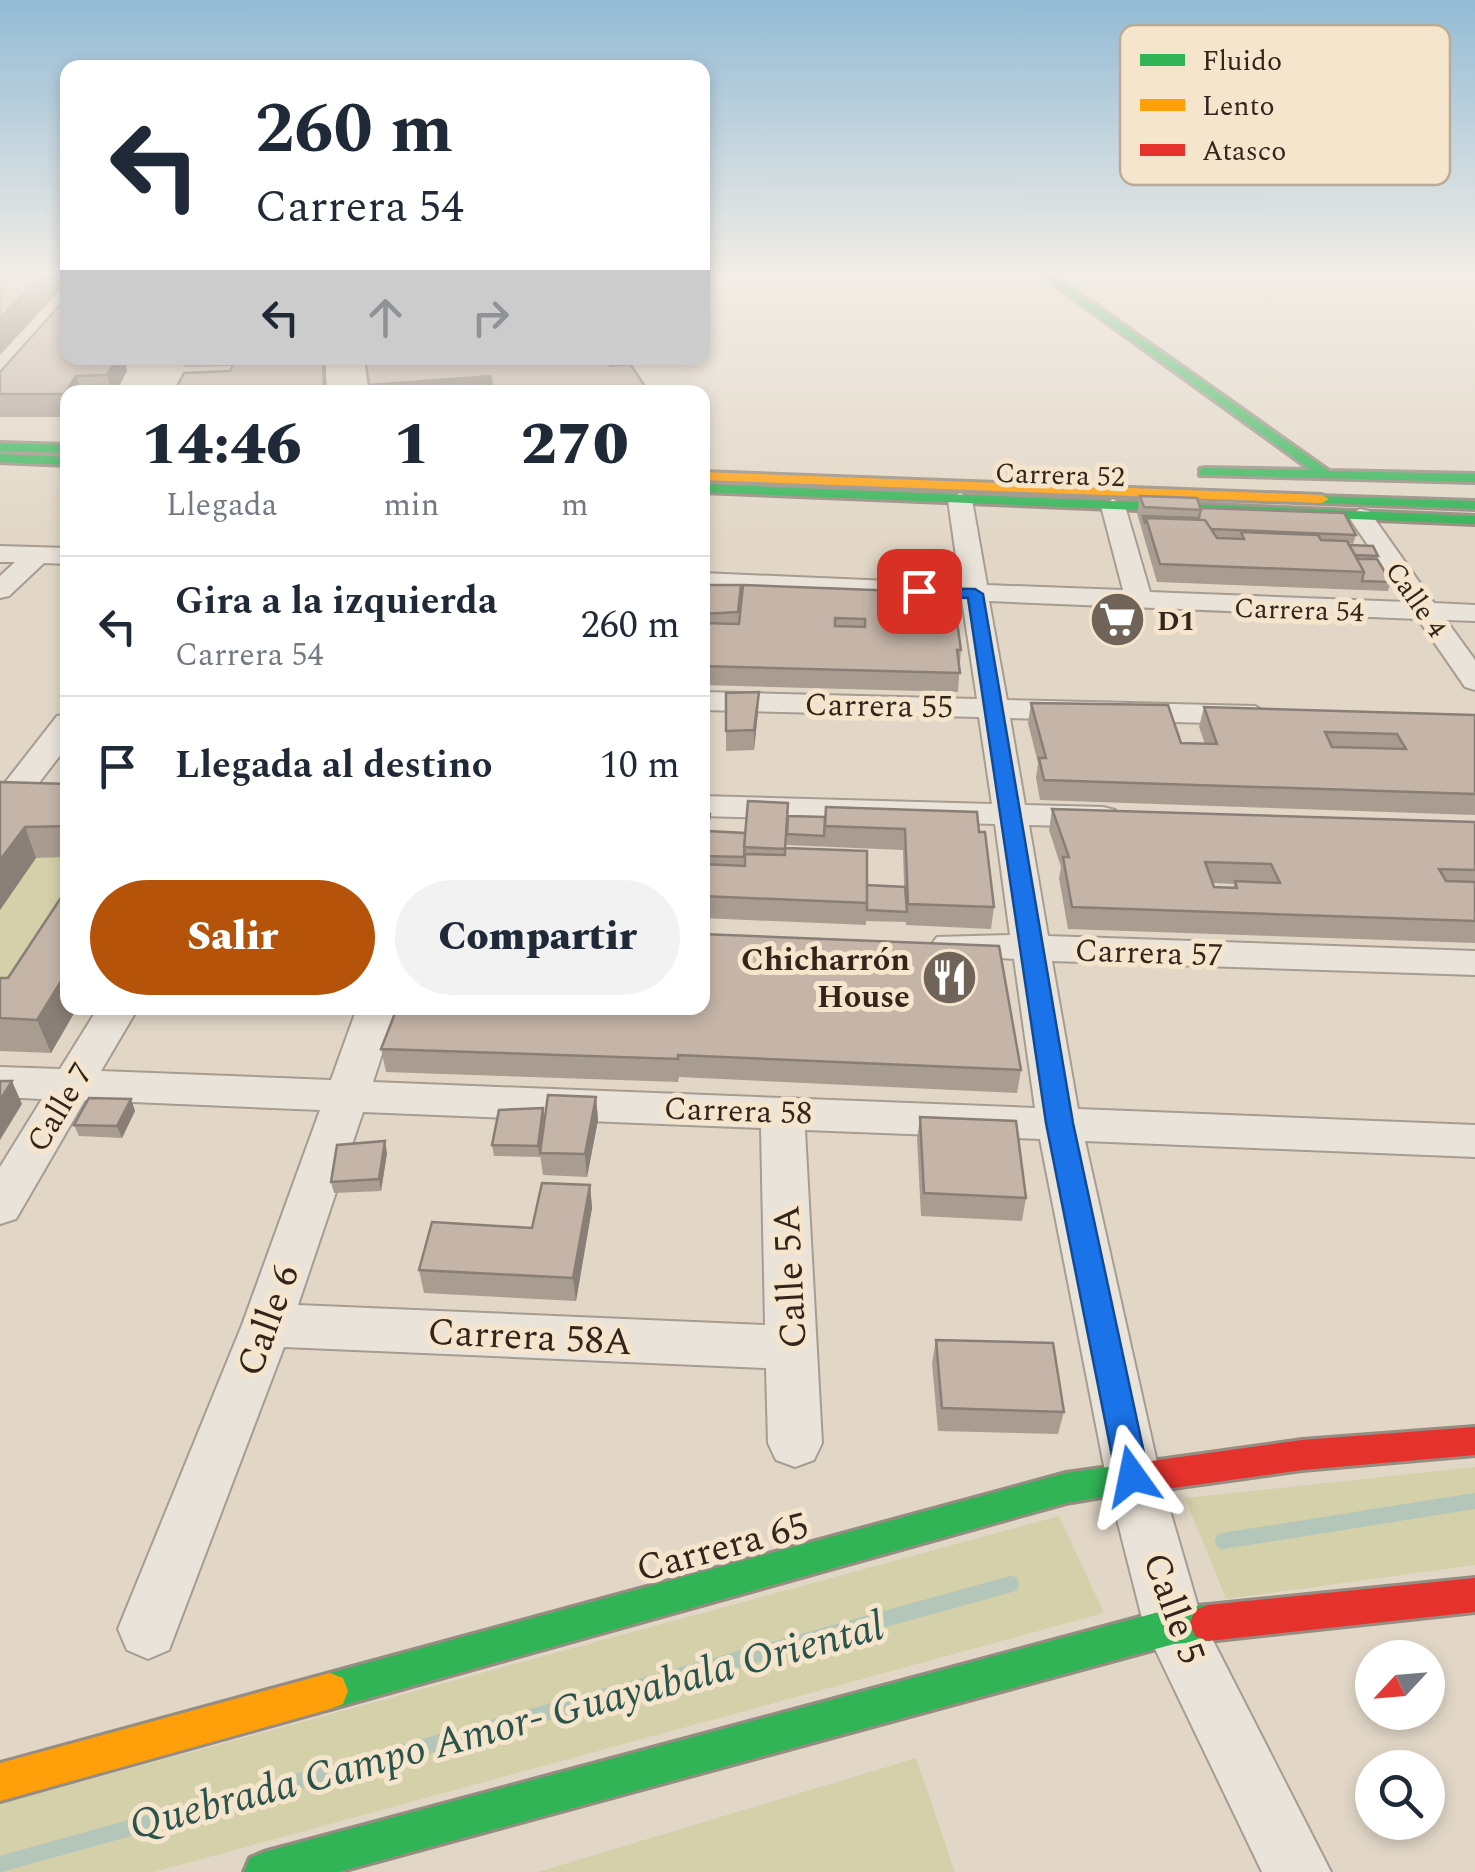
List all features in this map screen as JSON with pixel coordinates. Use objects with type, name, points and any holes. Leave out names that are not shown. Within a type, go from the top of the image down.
[{"type":"main road","points":[[1169,362],[1328,476]]},
{"type":"main road","points":[[0,426],[60,443]]},
{"type":"main road","points":[[0,434],[60,444]]},
{"type":"main road","points":[[0,447],[60,445]]},
{"type":"main road","points":[[0,458],[60,446]]},
{"type":"main road","name":"Carrera 52","points":[[710,452],[1475,478]]},
{"type":"main road","name":"Carrera 52","points":[[710,461],[1334,486],[1475,487]]},
{"type":"main road","name":"Carrera 52","points":[[710,476],[1475,505]]},
{"type":"main road","points":[[729,477],[786,492]]},
{"type":"main road","name":"Carrera 52","points":[[710,488],[1475,520]]},
{"type":"main road","name":"Carrera 65","points":[[0,1782],[1066,1488],[1302,1455],[1475,1441]]},
{"type":"main road","points":[[264,1872],[1174,1626],[1475,1594]]},
{"type":"street","name":"Calle 5","points":[[960,500],[992,708],[1014,814],[1060,1123],[1132,1476],[1174,1626],[1297,1872]]},
{"type":"street","points":[[1113,506],[1140,602]]},
{"type":"street","name":"Calle 4","points":[[1360,516],[1475,681]]},
{"type":"street","points":[[0,554],[60,556]]},
{"type":"street","points":[[0,590],[37,556]]},
{"type":"street","name":"Carrera 54","points":[[710,581],[1475,613]]},
{"type":"street","name":"Carrera 55","points":[[710,701],[1282,716]]},
{"type":"street","points":[[3,802],[60,733]]},
{"type":"street","points":[[3,802],[52,803]]},
{"type":"street","points":[[710,806],[1127,818]]},
{"type":"street","name":"Carrera 57","points":[[912,944],[1475,963]]},
{"type":"street","name":"Calle 7","points":[[0,1206],[114,1015]]},
{"type":"street","name":"Calle 6","points":[[148,1629],[267,1325],[375,1015]]},
{"type":"street","name":"Carrera 58","points":[[0,1082],[1475,1141]]},
{"type":"street","name":"Calle 5A","points":[[782,1112],[794,1442]]},
{"type":"street","name":"Carrera 58A","points":[[267,1325],[792,1348]]},
{"type":"shaded area","points":[[60,857],[60,946],[0,1010],[0,910],[36,858]]},
{"type":"shaded area","points":[[1475,1467],[1475,1565],[1226,1599],[1185,1498]]},
{"type":"shaded area","points":[[1059,1516],[1104,1613],[154,1872],[0,1872],[0,1804]]},
{"type":"shaded area","points":[[916,1758],[955,1872],[538,1872]]},
{"type":"building","points":[[9,362],[113,365],[107,375],[76,376],[70,385],[60,385],[60,394],[0,394],[0,372]]},
{"type":"building","points":[[233,365],[323,365],[324,385],[178,385],[184,373],[230,371]]},
{"type":"building","points":[[366,365],[631,365],[644,385],[492,385],[490,376],[369,385]]},
{"type":"building","points":[[1140,496],[1197,498],[1201,510],[1144,507]]},
{"type":"building","points":[[1201,508],[1344,513],[1356,535],[1211,529],[1205,520],[1146,518],[1145,524],[1143,516],[1199,518]]},
{"type":"building","points":[[1146,518],[1205,520],[1217,538],[1244,539],[1241,532],[1318,535],[1321,540],[1347,541],[1364,572],[1160,564]]},
{"type":"building","points":[[1349,545],[1373,546],[1378,556],[1355,555]]},
{"type":"building","points":[[1357,559],[1377,559],[1391,582],[1362,581],[1364,572]]},
{"type":"building","points":[[710,585],[741,585],[738,612],[710,614]]},
{"type":"building","points":[[743,585],[953,593],[954,605],[896,604],[897,614],[956,615],[960,673],[710,666],[710,623],[739,624]],"holes":[[[835,618],[865,619],[865,627],[835,626]]]},
{"type":"building","points":[[759,692],[754,730],[726,731],[726,693]]},
{"type":"building","points":[[1031,703],[1168,705],[1181,743],[1217,744],[1204,707],[1475,715],[1475,794],[1044,780],[1039,758],[1046,758]],"holes":[[[1325,732],[1397,734],[1406,749],[1332,747]]]},
{"type":"building","points":[[0,782],[60,784],[60,826],[25,827],[0,860]]},
{"type":"building","points":[[748,801],[788,803],[785,849],[744,847]]},
{"type":"building","points":[[826,807],[977,812],[979,832],[985,832],[994,907],[908,904],[905,829],[825,826]]},
{"type":"building","points":[[1052,809],[1475,822],[1475,870],[1439,869],[1446,881],[1475,882],[1475,921],[1072,907],[1063,857],[1069,857]],"holes":[[[1205,862],[1271,864],[1280,883],[1235,881],[1237,888],[1214,887]]]},
{"type":"building","points":[[788,816],[825,817],[824,836],[787,834]]},
{"type":"building","points":[[710,831],[745,833],[744,857],[710,856]]},
{"type":"building","points":[[785,848],[867,851],[867,903],[710,896],[710,864],[745,866],[745,854],[785,855]]},
{"type":"building","points":[[867,885],[905,887],[907,912],[867,910]]},
{"type":"building","points":[[60,899],[60,983],[37,1020],[0,1018],[0,978],[8,978]]},
{"type":"building","points":[[710,934],[999,946],[1021,1070],[678,1055],[678,1059],[381,1049],[394,1015],[710,1015]]},
{"type":"building","points":[[0,1081],[12,1081],[0,1100]]},
{"type":"building","points":[[548,1095],[596,1097],[585,1154],[540,1153]]},
{"type":"building","points":[[89,1098],[131,1099],[117,1126],[74,1125]]},
{"type":"building","points":[[543,1108],[538,1146],[492,1145],[499,1110]]},
{"type":"building","points":[[920,1117],[1016,1121],[1026,1198],[924,1193]]},
{"type":"building","points":[[385,1141],[379,1179],[331,1182],[337,1145]]},
{"type":"building","points":[[542,1183],[590,1185],[573,1278],[419,1270],[432,1222],[532,1228]]},
{"type":"building","points":[[936,1340],[1053,1343],[1064,1412],[942,1408]]},
{"type":"waterway","name":"Quebrada Campo Amor- Guayabala Oriental","points":[[1223,1541],[1475,1501]]},
{"type":"waterway","name":"Quebrada Campo Amor- Guayabala Oriental","points":[[0,1864],[1011,1584]]},
{"type":"traffic: fast","points":[[1169,362],[1328,476]]},
{"type":"traffic: fast","points":[[0,447],[60,449]]},
{"type":"traffic: fast","points":[[0,458],[60,461]]},
{"type":"traffic: fast","points":[[1205,472],[1475,478]]},
{"type":"traffic: fast","points":[[710,488],[1475,520]]},
{"type":"traffic: fast","points":[[1322,499],[1475,505]]},
{"type":"traffic: fast","points":[[330,1691],[1066,1488],[1137,1478]]},
{"type":"traffic: fast","points":[[264,1872],[1174,1626],[1208,1623]]},
{"type":"traffic: slow","points":[[710,476],[1322,499]]},
{"type":"traffic: slow","points":[[0,1782],[330,1691]]},
{"type":"traffic: jam","points":[[1137,1478],[1302,1455],[1475,1441]]},
{"type":"traffic: jam","points":[[1208,1623],[1475,1595]]},
{"type":"place","name":"D1","points":[[1118,620]]},
{"type":"place","name":"Chicharrón House","points":[[949,977]]},
{"type":"route","points":[[919,591],[975,594],[992,708],[1014,814],[1060,1123],[1132,1476]]}]
